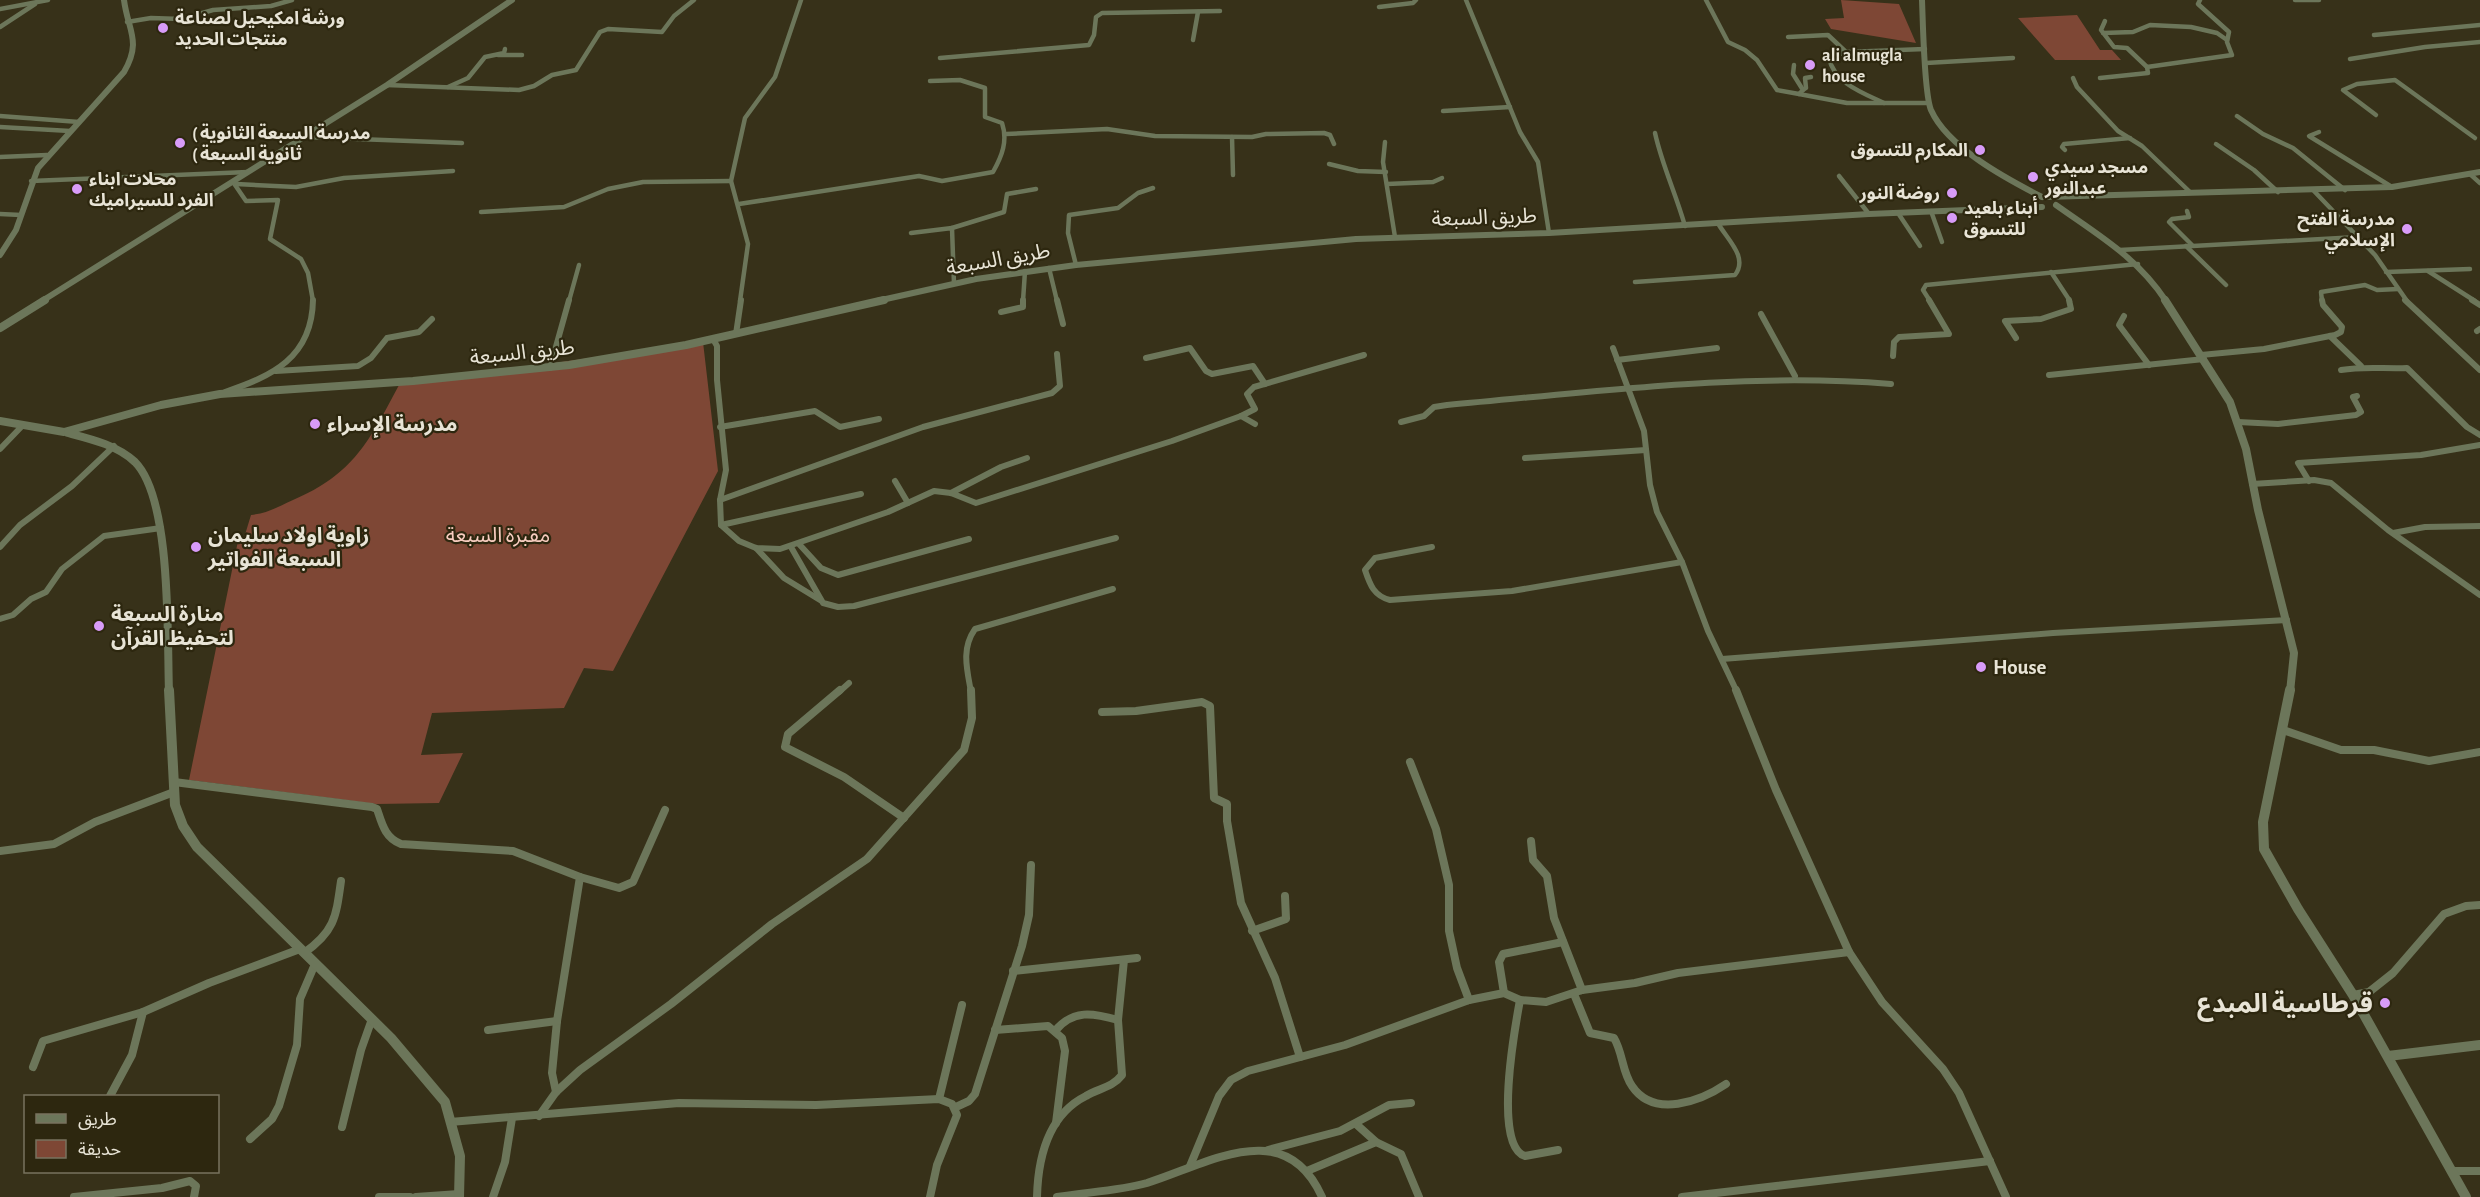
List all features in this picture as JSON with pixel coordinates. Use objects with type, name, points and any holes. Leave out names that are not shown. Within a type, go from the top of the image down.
[{"type":"street","points":[[0,9],[48,0]]},
{"type":"street","points":[[0,255],[9,243],[32,181],[47,155],[124,72],[134,58],[135,37],[127,22],[124,0]]},
{"type":"street","points":[[127,22],[151,18],[181,18],[213,10],[271,6],[292,0]]},
{"type":"street","points":[[0,328],[387,85],[512,0]]},
{"type":"street","points":[[387,85],[530,88],[552,75],[576,70],[600,32],[615,29],[660,33],[674,15],[694,0]]},
{"type":"street","points":[[736,334],[748,244],[739,204],[731,182],[745,118],[775,78],[801,0]]},
{"type":"street","points":[[1379,7],[1413,3],[1416,0]]},
{"type":"street","points":[[1466,0],[1527,147],[1538,162],[1549,233]]},
{"type":"street","points":[[1706,0],[1728,42],[1745,50],[1757,60],[1777,90],[1801,92],[1837,101],[1929,103]]},
{"type":"street","points":[[1922,0],[1929,103],[1932,113],[1947,132],[2039,199],[2056,204],[2072,218],[2138,264],[2158,288],[2230,402],[2238,422],[2294,653],[2293,675],[2283,730],[2263,822],[2264,849],[2298,909],[2353,995],[2466,1197]]},
{"type":"street","points":[[2200,0],[2198,4],[2229,32],[2227,40]]},
{"type":"street","points":[[2295,0],[2319,0]]},
{"type":"street","points":[[0,27],[40,1]]},
{"type":"street","points":[[1170,3],[1170,10]]},
{"type":"street","points":[[940,58],[1089,45],[1094,35],[1096,17],[1102,13],[1170,10],[1221,11]]},
{"type":"street","points":[[1193,40],[1198,12]]},
{"type":"street","points":[[2100,78],[2148,74],[2147,67],[2127,48],[2114,48],[2100,29],[2105,21]]},
{"type":"street","points":[[2103,33],[2133,32],[2150,25],[2191,27],[2217,33],[2227,40],[2233,53],[2230,56],[2147,67]]},
{"type":"street","points":[[2374,35],[2480,25]]},
{"type":"street","points":[[1788,37],[1830,35],[1846,52]]},
{"type":"street","points":[[2350,59],[2425,47],[2480,42]]},
{"type":"street","points":[[447,88],[468,78],[485,57],[504,53],[505,49]]},
{"type":"street","points":[[1884,103],[1857,89],[1832,68],[1829,58],[1846,52],[1925,49]]},
{"type":"street","points":[[496,55],[522,55]]},
{"type":"street","points":[[1926,63],[1956,64],[1972,59],[2013,58]]},
{"type":"street","points":[[1794,65],[1793,74],[1801,92]]},
{"type":"street","points":[[1801,92],[1806,88],[1805,78],[1811,77]]},
{"type":"street","points":[[2073,78],[2094,107],[2118,130],[2142,146],[2190,192]]},
{"type":"street","points":[[739,204],[919,176],[942,181],[987,175],[993,172],[1000,159],[1006,134],[1002,123],[985,117],[985,88],[960,80],[930,81]]},
{"type":"street","points":[[2376,115],[2343,90],[2357,84],[2397,80],[2478,139]]},
{"type":"street","points":[[1443,111],[1510,107]]},
{"type":"street","points":[[0,116],[79,122]]},
{"type":"street","points":[[2237,116],[2263,134],[2293,148],[2345,190]]},
{"type":"street","points":[[0,127],[70,130]]},
{"type":"street","points":[[1006,134],[1107,129],[1155,136],[1232,137],[1327,133],[1334,144]]},
{"type":"street","points":[[2319,132],[2309,136],[2391,187]]},
{"type":"street","points":[[1655,134],[1661,162],[1673,185],[1685,226]]},
{"type":"street","points":[[304,137],[462,143]]},
{"type":"street","points":[[1232,137],[1233,175]]},
{"type":"street","points":[[2065,150],[2062,147],[2064,144],[2130,138]]},
{"type":"street","points":[[1385,142],[1383,149],[1387,184],[1396,224],[1395,237]]},
{"type":"street","points":[[2216,144],[2254,170],[2278,192]]},
{"type":"street","points":[[0,157],[47,155]]},
{"type":"street","points":[[1329,164],[1358,171],[1386,172]]},
{"type":"street","points":[[234,183],[296,187],[344,178],[453,171]]},
{"type":"street","points":[[32,181],[249,172]]},
{"type":"street","points":[[2014,206],[2039,199],[2190,192],[2278,192],[2391,187],[2480,172]]},
{"type":"street","points":[[2470,174],[2480,183]]},
{"type":"street","points":[[1839,176],[1869,214]]},
{"type":"street","points":[[1387,184],[1433,182],[1442,178]]},
{"type":"street","points":[[481,212],[510,208],[564,207],[614,187],[628,184],[683,180],[731,182]]},
{"type":"street","points":[[220,394],[276,371],[291,360],[302,342],[314,302],[302,260],[270,239],[278,200],[246,201],[234,183]]},
{"type":"street","points":[[1076,265],[1074,249],[1067,230],[1069,215],[1118,208],[1138,193],[1153,188]]},
{"type":"street","points":[[912,233],[952,228],[975,219],[1004,212],[1007,194],[1036,189]]},
{"type":"street","points":[[2313,191],[2358,237],[2398,289],[2440,336],[2480,370]]},
{"type":"street","points":[[2014,206],[2043,207],[2070,198]]},
{"type":"street","points":[[2039,199],[2043,207],[2072,218]]},
{"type":"street","name":"طريق السبعة","points":[[0,421],[64,432],[161,405],[220,394],[413,381],[550,368],[713,339],[954,284],[1025,271],[1076,265],[1395,237],[1719,225],[2014,206]]},
{"type":"street","points":[[1931,211],[1942,242]]},
{"type":"street","points":[[2187,211],[2189,217],[2172,219],[2169,222],[2226,285]]},
{"type":"street","points":[[1898,213],[1920,246]]},
{"type":"street","points":[[0,214],[21,215]]},
{"type":"street","points":[[1635,282],[1735,275],[1742,267],[1741,259],[1719,225]]},
{"type":"street","points":[[952,228],[954,284]]},
{"type":"street","points":[[2120,250],[2358,237]]},
{"type":"street","points":[[1893,356],[1894,342],[1899,337],[1949,334],[1923,290],[1924,286],[2138,264]]},
{"type":"street","points":[[550,368],[579,265]]},
{"type":"street","points":[[1049,268],[1063,324]]},
{"type":"street","points":[[2386,272],[2470,269]]},
{"type":"street","points":[[1001,312],[1023,307],[1025,271]]},
{"type":"street","points":[[2428,271],[2480,305]]},
{"type":"street","points":[[2016,338],[2004,321],[2041,319],[2071,309],[2072,305],[2051,272]]},
{"type":"street","points":[[2049,375],[2149,365],[2264,349],[2330,336],[2342,329],[2323,305],[2321,292],[2365,285],[2375,290],[2398,289]]},
{"type":"street","points":[[1761,314],[1795,376]]},
{"type":"street","points":[[2124,316],[2119,325],[2149,365]]},
{"type":"street","points":[[276,371],[358,366],[371,358],[387,338],[418,332],[432,319]]},
{"type":"street","points":[[2330,336],[2361,366]]},
{"type":"street","points":[[713,339],[717,346],[720,427],[726,470],[720,500],[722,525],[739,541],[756,548],[791,547],[934,491],[951,493],[976,503],[1172,441],[1255,409],[1247,390],[1364,355]]},
{"type":"street","points":[[1146,358],[1190,348],[1206,371],[1212,374],[1253,366],[1265,384]]},
{"type":"street","points":[[1613,348],[1644,431],[1655,505],[1682,562],[1849,952],[1882,1002],[1944,1068],[1959,1092],[2006,1197]]},
{"type":"street","points":[[1617,360],[1717,348]]},
{"type":"street","points":[[720,500],[844,457],[912,430],[1053,393],[1060,386],[1057,354]]},
{"type":"street","points":[[2341,370],[2361,366],[2368,366],[2374,370],[2403,367],[2410,369],[2467,427],[2480,435]]},
{"type":"street","points":[[1401,422],[1424,416],[1434,407],[1440,406],[1630,389],[1681,382],[1795,376],[1892,384]]},
{"type":"street","points":[[2238,422],[2278,424],[2356,415],[2361,412],[2353,401],[2353,397],[2357,396]]},
{"type":"street","points":[[720,427],[807,412],[823,414],[840,427],[879,420]]},
{"type":"street","points":[[1241,416],[1250,419],[1255,424]]},
{"type":"street","points":[[0,448],[22,425]]},
{"type":"street","points":[[64,432],[114,446],[137,464],[154,493],[161,528],[174,787],[179,816],[197,847],[372,1019],[445,1102],[460,1156],[459,1196],[416,1197]]},
{"type":"street","points":[[2309,481],[2298,463],[2421,454],[2480,445]]},
{"type":"street","points":[[0,547],[20,525],[72,486],[114,446]]},
{"type":"street","points":[[1525,458],[1646,450]]},
{"type":"street","points":[[951,493],[1001,467],[1027,458]]},
{"type":"street","points":[[895,481],[908,503]]},
{"type":"street","points":[[2253,484],[2309,481],[2331,483],[2393,533],[2480,595]]},
{"type":"street","points":[[722,525],[861,495]]},
{"type":"street","points":[[2393,533],[2425,527],[2480,526]]},
{"type":"street","points":[[0,619],[15,614],[33,596],[46,592],[62,569],[104,537],[161,528]]},
{"type":"street","points":[[756,548],[776,574],[794,588],[828,605],[854,606],[1116,538]]},
{"type":"street","points":[[799,544],[821,568],[838,575],[969,539]]},
{"type":"street","points":[[791,547],[820,600]]},
{"type":"street","points":[[1432,547],[1375,558],[1365,570],[1372,591],[1380,598],[1390,600],[1512,591],[1611,572],[1682,562]]},
{"type":"street","points":[[539,1116],[556,1092],[616,1041],[671,1004],[772,924],[840,880],[867,859],[904,818],[964,750],[972,728],[972,697],[966,668],[970,634],[975,629],[1113,589]]},
{"type":"street","points":[[1722,659],[2041,634],[2287,620]]},
{"type":"street","points":[[849,683],[788,734],[785,747],[792,753],[844,777],[904,818]]},
{"type":"street","points":[[1102,712],[1154,709],[1202,702],[1210,706],[1214,798],[1227,804],[1234,872],[1252,931],[1275,978],[1300,1057]]},
{"type":"street","points":[[2283,730],[2341,750],[2374,750],[2429,761],[2480,752]]},
{"type":"street","points":[[1410,762],[1436,829],[1449,885],[1449,931],[1457,968],[1469,1000]]},
{"type":"street","points":[[0,851],[54,844],[95,822],[174,787],[372,807],[377,809],[387,835],[401,844],[513,851],[580,877],[619,888],[633,882],[665,810]]},
{"type":"street","points":[[1531,841],[1533,860],[1547,876],[1554,918],[1590,1033],[1614,1038],[1622,1051],[1624,1067],[1632,1086],[1645,1097],[1672,1106],[1696,1103],[1726,1084]]},
{"type":"street","points":[[956,1107],[969,1101],[975,1094],[995,1030],[1029,915],[1031,865]]},
{"type":"street","points":[[556,1092],[552,1073],[557,1021],[580,877]]},
{"type":"street","points":[[33,1067],[43,1041],[142,1012],[302,951],[330,934],[335,923],[341,881]]},
{"type":"street","points":[[1252,931],[1286,919],[1285,896]]},
{"type":"street","points":[[2353,995],[2369,992],[2393,973],[2444,914],[2466,906],[2480,905]]},
{"type":"street","points":[[1504,993],[1499,962],[1503,954],[1563,942]]},
{"type":"street","points":[[1190,1166],[1219,1096],[1231,1080],[1248,1071],[1345,1045],[1469,1000],[1504,993],[1520,1000],[1546,1002],[1578,992],[1678,973],[1849,952]]},
{"type":"street","points":[[1013,971],[1137,958]]},
{"type":"street","points":[[1037,1197],[1037,1169],[1045,1142],[1056,1124],[1084,1096],[1111,1088],[1122,1075],[1118,1020],[1124,960]]},
{"type":"street","points":[[250,1139],[272,1119],[279,1106],[297,1045],[300,999],[315,964]]},
{"type":"street","points":[[1520,1000],[1509,1081],[1508,1114],[1514,1148],[1519,1154],[1525,1156],[1558,1150]]},
{"type":"street","points":[[939,1099],[962,1005]]},
{"type":"street","points":[[111,1095],[132,1055],[142,1012]]},
{"type":"street","points":[[1055,1031],[1068,1017],[1083,1012],[1118,1020]]},
{"type":"street","points":[[342,1127],[361,1050],[372,1019]]},
{"type":"street","points":[[489,1030],[557,1021]]},
{"type":"street","points":[[995,1030],[1048,1026],[1062,1038],[1065,1051],[1056,1124]]},
{"type":"street","points":[[2388,1056],[2480,1045]]},
{"type":"street","points":[[450,1122],[679,1103],[816,1106],[939,1099],[951,1102],[956,1107],[957,1115],[937,1166],[930,1197]]},
{"type":"street","points":[[1057,1197],[1111,1193],[1228,1153],[1264,1151],[1338,1132],[1356,1124],[1379,1107],[1393,1102],[1411,1103]]},
{"type":"street","points":[[494,1197],[505,1162],[512,1118]]},
{"type":"street","points":[[1356,1124],[1376,1142],[1401,1154],[1419,1197]]},
{"type":"street","points":[[1307,1171],[1376,1142]]},
{"type":"street","points":[[1264,1151],[1287,1156],[1307,1171],[1323,1197]]},
{"type":"street","points":[[1682,1197],[1990,1161]]},
{"type":"street","points":[[2452,1172],[2480,1171]]},
{"type":"street","points":[[74,1197],[126,1193],[190,1181],[196,1186],[194,1197]]},
{"type":"street","points":[[379,1197],[410,1197]]},
{"type":"green space","points":[[1841,0],[1899,4],[1916,43],[1831,29],[1825,19],[1844,18]]},
{"type":"green space","points":[[2077,15],[2100,50],[2112,50],[2121,60],[2055,60],[2018,18]]},
{"type":"green space","name":"مقبرة السبعة","points":[[703,342],[718,471],[613,671],[584,668],[564,708],[432,713],[421,755],[463,753],[439,803],[376,804],[189,780],[238,541],[244,538],[251,515],[263,513],[314,490],[345,467],[368,439],[399,385]]},
{"type":"place","name":"ورشة امكيحيل لصناعة منتجات الحديد","points":[[163,28]]},
{"type":"place","name":"ali almugla house","points":[[1810,65]]},
{"type":"place","name":"( مدرسة السبعة الثانوية ( ثانوية السبعة","points":[[180,143]]},
{"type":"place","name":"المكارم للتسوق","points":[[1980,150]]},
{"type":"place","name":"مسجد سيدي عبدالنور","points":[[2033,177]]},
{"type":"place","name":"محلات ابناء الفرد للسيراميك","points":[[77,189]]},
{"type":"place","name":"روضة النور","points":[[1952,193]]},
{"type":"place","name":"أبناء بلعيد للتسوق","points":[[1952,218]]},
{"type":"place","name":"مدرسة الفتح الإسلامي","points":[[2407,229]]},
{"type":"place","name":"مدرسة الإسراء","points":[[315,424]]},
{"type":"place","name":"زاوية اولاد سليمان السبعة الفواتير","points":[[196,547]]},
{"type":"place","name":"منارة السبعة لتحفيظ القرآن","points":[[99,626]]},
{"type":"place","name":"House","points":[[1981,667]]},
{"type":"place","name":"قرطاسية المبدع","points":[[2385,1003]]}]
